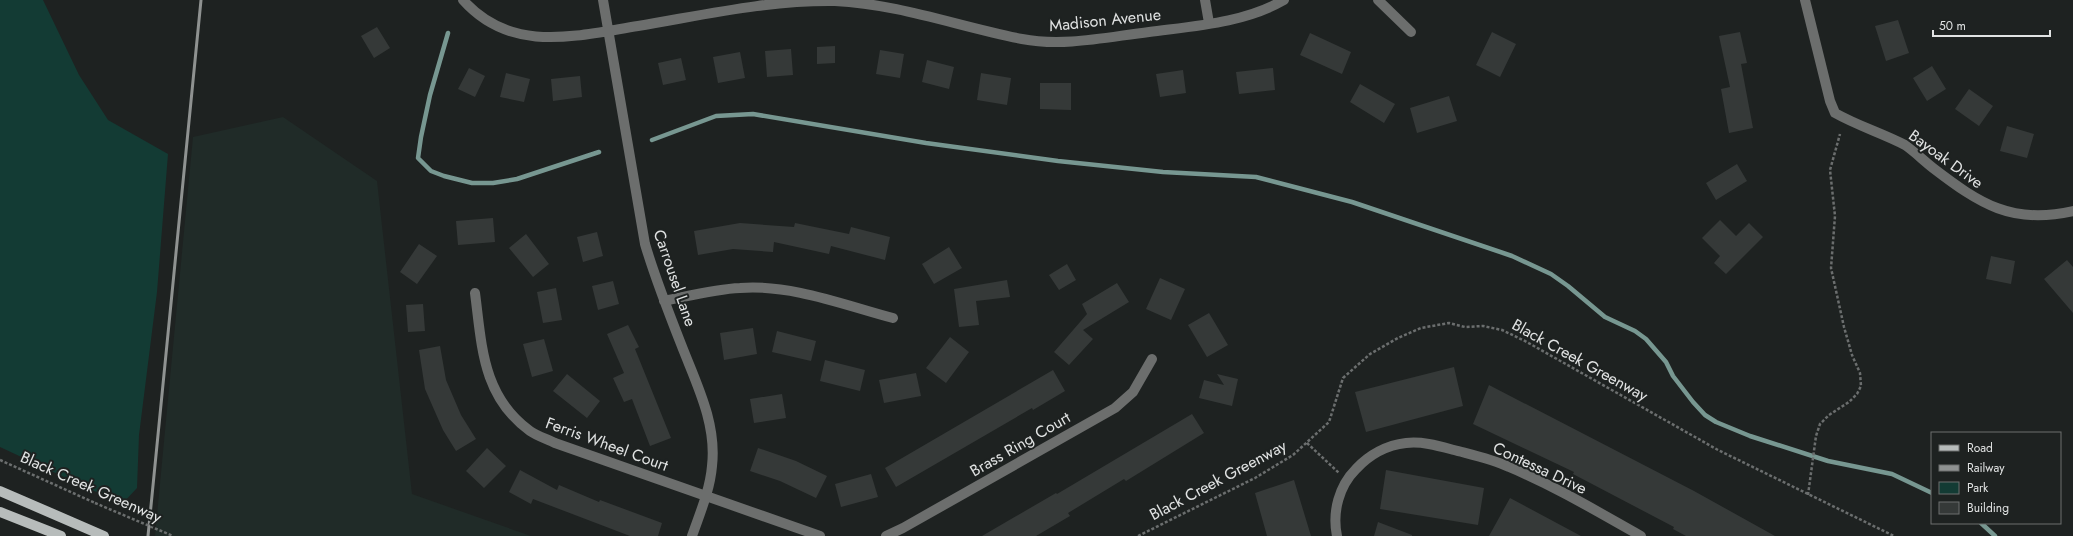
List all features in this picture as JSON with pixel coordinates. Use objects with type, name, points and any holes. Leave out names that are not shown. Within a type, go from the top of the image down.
[{"type":"main road","points":[[0,491],[104,536]]},
{"type":"main road","points":[[0,512],[61,536]]},
{"type":"street","name":"Madison Avenue","points":[[463,0],[485,20],[517,34],[550,38],[608,30],[746,6],[809,1],[836,1],[884,6],[1023,39],[1043,42],[1066,42],[1103,38],[1210,23],[1245,16],[1284,0]]},
{"type":"street","name":"Carrousel Lane","points":[[603,0],[645,244],[664,301],[704,400],[713,438],[712,466],[706,497],[692,536]]},
{"type":"street","points":[[1205,0],[1210,23]]},
{"type":"street","points":[[1378,0],[1411,32]]},
{"type":"street","name":"Bayoak Drive","points":[[1805,0],[1826,85],[1835,113],[1906,146],[1974,199],[1991,206],[2019,214],[2054,216],[2073,211]]},
{"type":"street","points":[[664,301],[734,288],[767,288],[806,295],[893,318]]},
{"type":"street","name":"Ferris Wheel Court","points":[[475,293],[487,373],[497,396],[511,414],[531,432],[555,443],[706,497]]},
{"type":"street","name":"Brass Ring Court","points":[[886,536],[903,528],[1115,408],[1133,392],[1152,360]]},
{"type":"street","name":"Contessa Drive","points":[[1337,536],[1335,515],[1338,499],[1351,474],[1368,458],[1392,446],[1407,443],[1443,447],[1509,466],[1641,536]]},
{"type":"street","points":[[706,497],[820,536]]},
{"type":"path","points":[[1808,495],[1812,478],[1816,436],[1820,424],[1829,415],[1850,402],[1857,394],[1861,386],[1860,373],[1852,355],[1831,268],[1835,216],[1830,170],[1840,134]]},
{"type":"path","name":"Black Creek Greenway","points":[[1138,536],[1274,467],[1293,455],[1329,422],[1343,378],[1370,354],[1398,338],[1434,324],[1449,323],[1465,327],[1483,326],[1502,330],[1525,341],[1658,417],[1808,495],[1857,516],[1894,536]]},
{"type":"path","points":[[1307,443],[1339,473]]},
{"type":"path","name":"Black Creek Greenway","points":[[0,460],[173,536]]},
{"type":"shaded area","points":[[283,117],[377,181],[412,494],[531,536],[155,536],[193,137]]},
{"type":"green space","points":[[0,0],[43,0],[79,75],[108,120],[168,154],[157,292],[139,435],[137,488],[122,504],[0,447]]},
{"type":"building","points":[[1898,20],[1909,53],[1886,61],[1875,26]]},
{"type":"building","points":[[377,27],[390,48],[374,58],[361,36]]},
{"type":"building","points":[[1492,32],[1516,44],[1500,77],[1476,65]]},
{"type":"building","points":[[1740,32],[1747,63],[1741,64],[1753,128],[1729,133],[1721,89],[1730,87],[1719,36]]},
{"type":"building","points":[[1310,33],[1351,52],[1342,74],[1300,55]]},
{"type":"building","points":[[835,46],[835,63],[817,64],[817,47]]},
{"type":"building","points":[[791,49],[793,75],[767,77],[765,51]]},
{"type":"building","points":[[880,50],[904,54],[900,78],[876,74]]},
{"type":"building","points":[[740,52],[745,78],[718,83],[713,57]]},
{"type":"building","points":[[681,58],[686,80],[663,85],[658,63]]},
{"type":"building","points":[[927,60],[954,67],[949,89],[922,82]]},
{"type":"building","points":[[1932,66],[1946,89],[1927,101],[1913,78]]},
{"type":"building","points":[[469,68],[485,76],[475,97],[458,89]]},
{"type":"building","points":[[1273,68],[1275,90],[1239,94],[1236,72]]},
{"type":"building","points":[[1183,70],[1186,93],[1160,97],[1156,74]]},
{"type":"building","points":[[506,73],[530,79],[524,102],[500,97]]},
{"type":"building","points":[[981,73],[1011,78],[1007,105],[977,100]]},
{"type":"building","points":[[580,76],[582,97],[553,101],[551,79]]},
{"type":"building","points":[[1040,83],[1071,83],[1071,110],[1040,109]]},
{"type":"building","points":[[1360,84],[1395,104],[1384,123],[1350,102]]},
{"type":"building","points":[[1969,89],[1993,106],[1979,126],[1955,109]]},
{"type":"building","points":[[1449,96],[1457,121],[1417,133],[1410,108]]},
{"type":"building","points":[[2007,126],[2034,134],[2027,158],[2000,151]]},
{"type":"building","points":[[1737,164],[1747,181],[1716,200],[1706,183]]},
{"type":"building","points":[[493,218],[495,242],[458,245],[456,221]]},
{"type":"building","points":[[1720,220],[1736,236],[1749,223],[1763,237],[1726,274],[1714,263],[1720,256],[1702,238]]},
{"type":"building","points":[[740,223],[794,227],[795,223],[849,234],[851,227],[890,237],[885,260],[831,246],[829,254],[774,242],[773,252],[733,249],[698,255],[694,231]]},
{"type":"building","points":[[597,232],[603,256],[583,262],[577,237]]},
{"type":"building","points":[[526,234],[549,264],[533,277],[509,248]]},
{"type":"building","points":[[419,244],[437,256],[417,284],[400,272]]},
{"type":"building","points":[[949,247],[962,268],[934,284],[922,264]]},
{"type":"building","points":[[1991,256],[2015,261],[2011,284],[1986,279]]},
{"type":"building","points":[[2067,260],[2073,267],[2073,313],[2044,279]]},
{"type":"building","points":[[1067,264],[1076,280],[1059,290],[1049,275]]},
{"type":"building","points":[[1160,278],[1185,289],[1171,320],[1146,309]]},
{"type":"building","points":[[1007,280],[1010,297],[976,301],[979,325],[959,327],[954,289]]},
{"type":"building","points":[[613,281],[619,304],[598,310],[592,286]]},
{"type":"building","points":[[1117,283],[1129,302],[1083,330],[1093,339],[1069,365],[1054,352],[1087,314],[1082,304]]},
{"type":"building","points":[[556,288],[562,320],[543,323],[537,292]]},
{"type":"building","points":[[423,304],[425,331],[408,332],[406,305]]},
{"type":"building","points":[[1209,313],[1228,345],[1207,357],[1188,325]]},
{"type":"building","points":[[628,325],[639,347],[635,349],[671,438],[650,446],[632,399],[624,402],[613,378],[624,373],[607,334]]},
{"type":"building","points":[[753,328],[757,354],[724,360],[720,333]]},
{"type":"building","points":[[777,331],[816,341],[811,361],[772,352]]},
{"type":"building","points":[[950,337],[969,352],[946,383],[926,368]]},
{"type":"building","points":[[544,339],[553,371],[532,377],[523,344]]},
{"type":"building","points":[[440,346],[446,380],[461,415],[476,439],[456,451],[443,430],[425,389],[419,350]]},
{"type":"building","points":[[825,360],[865,370],[860,391],[820,381]]},
{"type":"building","points":[[1454,367],[1463,406],[1366,432],[1355,392]]},
{"type":"building","points":[[1053,370],[1065,391],[1033,410],[1032,408],[896,487],[885,468]]},
{"type":"building","points":[[916,373],[921,396],[884,403],[879,380]]},
{"type":"building","points":[[567,374],[600,401],[587,418],[553,391]]},
{"type":"building","points":[[1217,374],[1238,379],[1232,406],[1199,398],[1204,380],[1224,385]]},
{"type":"building","points":[[1489,385],[1694,491],[1775,536],[1686,536],[1673,529],[1674,527],[1573,474],[1574,472],[1473,424]]},
{"type":"building","points":[[782,394],[786,418],[754,423],[750,399]]},
{"type":"building","points":[[1192,414],[1204,433],[1126,481],[1124,479],[1068,513],[1070,516],[1036,536],[982,536],[1056,493],[1057,494]]},
{"type":"building","points":[[487,448],[506,466],[484,488],[466,471]]},
{"type":"building","points":[[758,448],[796,461],[827,476],[816,498],[780,481],[750,471]]},
{"type":"building","points":[[520,470],[557,490],[559,485],[599,502],[600,500],[662,523],[658,536],[630,536],[533,499],[531,504],[509,492]]},
{"type":"building","points":[[1386,470],[1484,488],[1478,525],[1380,509]]},
{"type":"building","points":[[871,474],[878,497],[841,507],[835,484]]},
{"type":"building","points":[[1294,480],[1311,536],[1267,536],[1255,493]]},
{"type":"building","points":[[1510,498],[1581,536],[1489,536]]},
{"type":"building","points":[[1378,522],[1412,535],[1412,536],[1374,536]]},
{"type":"waterway","points":[[448,33],[430,95],[418,158],[431,171],[472,183],[493,183],[517,179],[599,152]]},
{"type":"waterway","points":[[652,140],[716,116],[753,114],[926,143],[1058,161],[1163,172],[1256,177],[1352,202],[1512,256],[1551,274],[1568,286],[1605,317],[1635,331],[1646,339],[1666,362],[1673,376],[1693,402],[1705,415],[1716,422],[1750,436],[1828,461],[1892,474],[1931,493]]},
{"type":"waterway","points":[[1982,524],[1995,536]]},
{"type":"railway","points":[[148,536],[201,0]]}]
